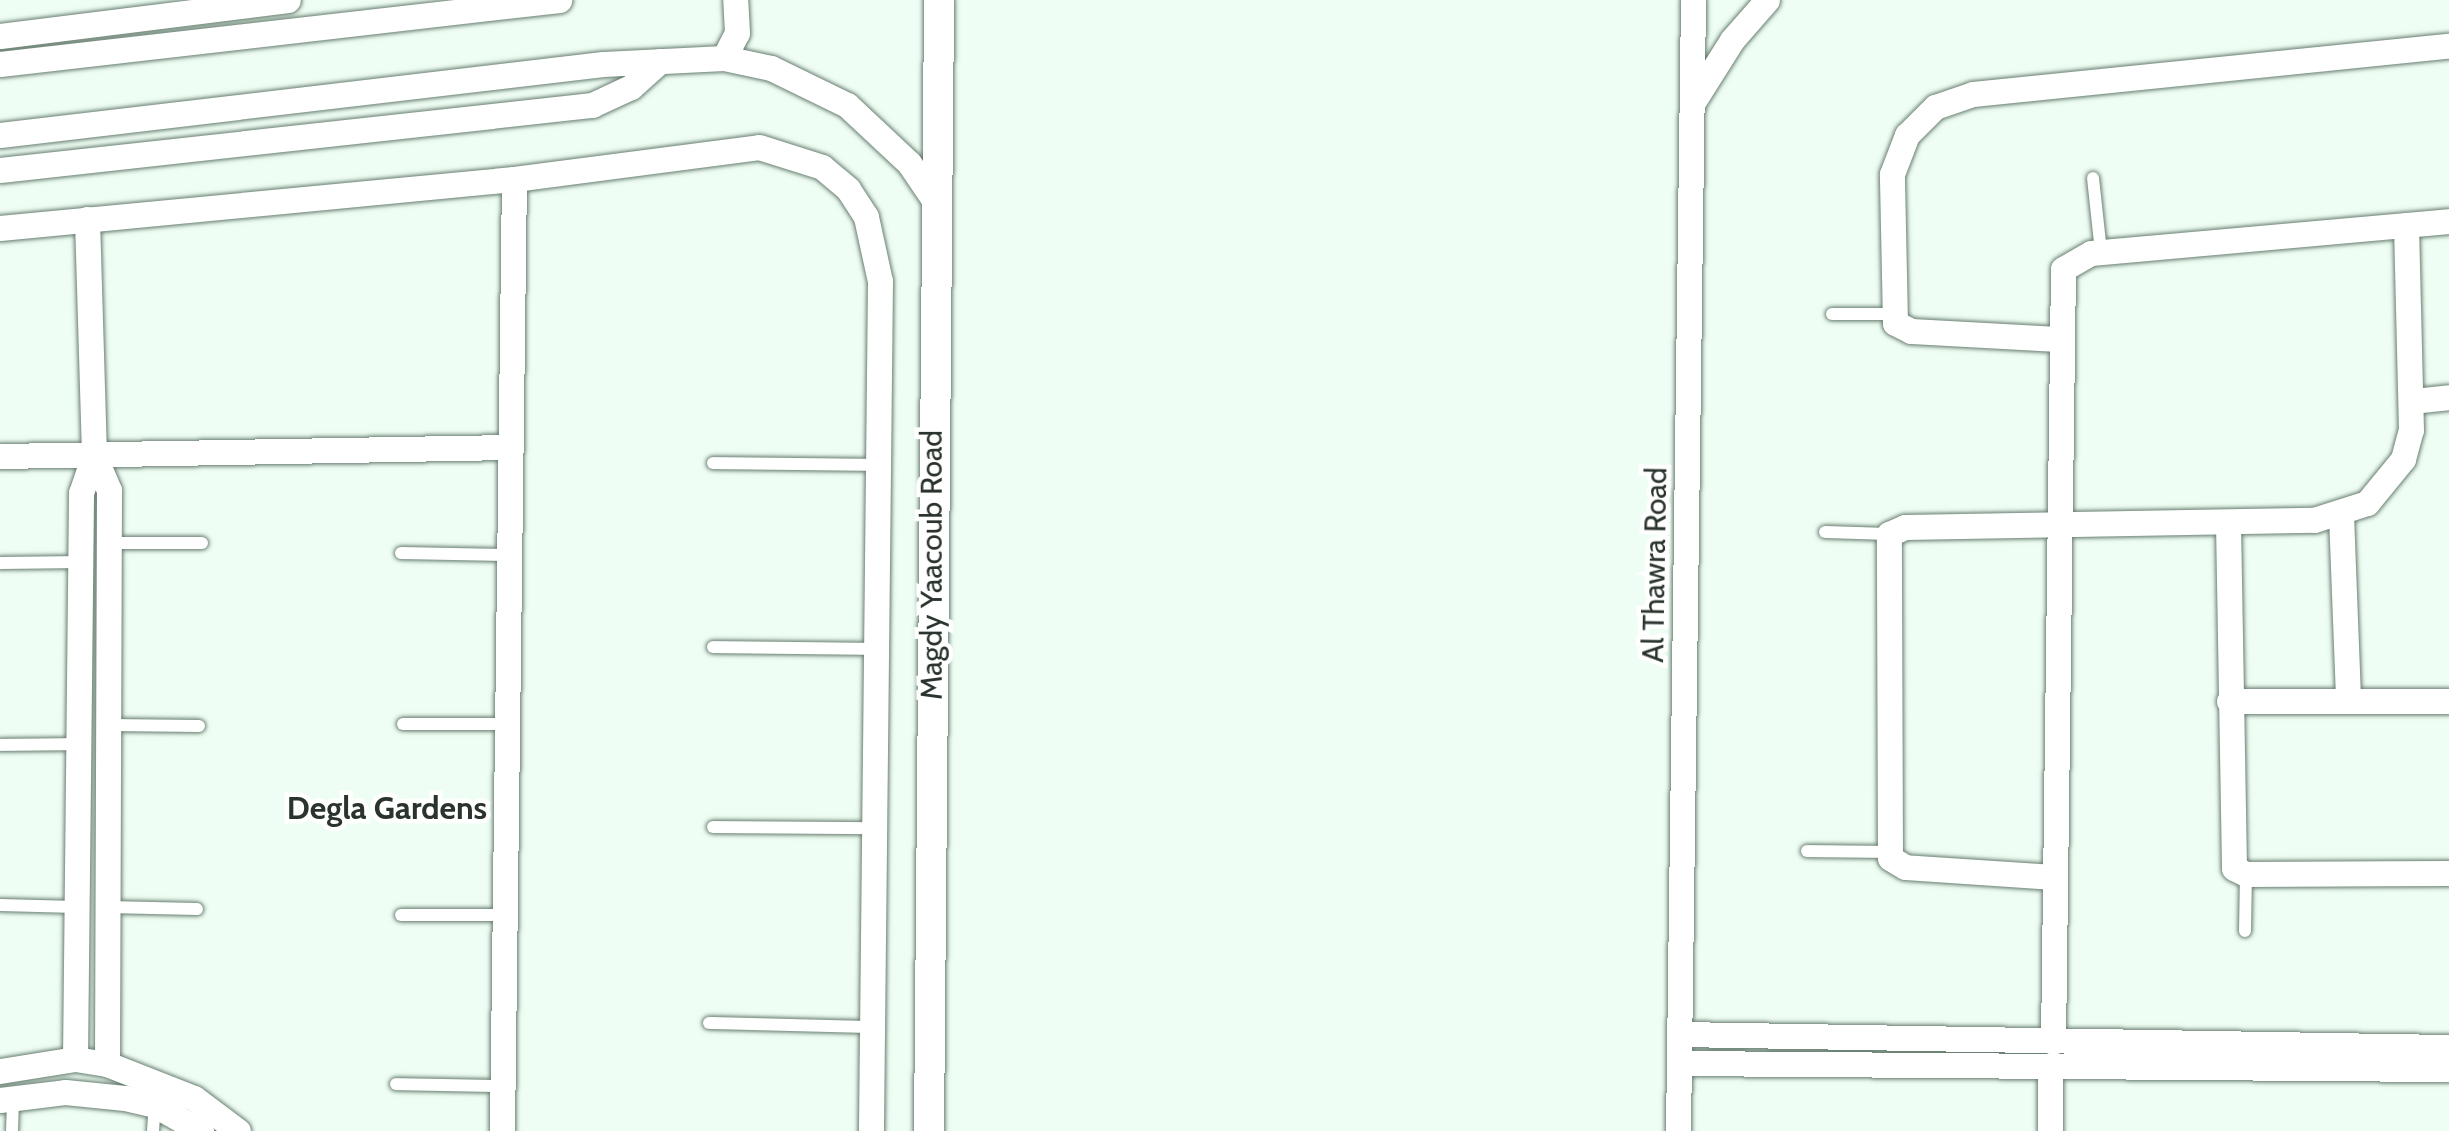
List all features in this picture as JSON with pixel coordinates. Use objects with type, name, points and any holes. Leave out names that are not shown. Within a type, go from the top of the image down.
[{"type":"street","points":[[0,36],[288,0]]},
{"type":"street","points":[[0,64],[559,0]]},
{"type":"street","points":[[724,58],[737,33],[735,0]]},
{"type":"street","name":"Magdy Yaacoub Road","points":[[929,1131],[934,200],[939,0]]},
{"type":"street","name":"Al Thawra Road","points":[[1678,1131],[1693,0]]},
{"type":"street","points":[[1691,106],[1732,40],[1767,0]]},
{"type":"street","points":[[66,27],[70,56]]},
{"type":"street","points":[[2058,339],[1911,331],[1891,314],[1895,159],[1906,135],[1934,107],[1973,94],[2449,46]]},
{"type":"street","points":[[0,134],[660,61],[724,58],[771,68],[847,106],[909,163],[934,200]]},
{"type":"street","points":[[0,170],[592,105],[631,87],[660,61]]},
{"type":"street","points":[[0,228],[514,179],[760,146],[822,168],[848,189],[877,248],[879,465],[871,1131]]},
{"type":"street","points":[[502,1131],[514,179]]},
{"type":"street","points":[[86,219],[94,455],[81,493],[76,906],[92,1061]]},
{"type":"street","points":[[2050,1131],[2058,339],[2063,269],[2080,255],[2101,252],[2449,221]]},
{"type":"street","points":[[2054,876],[1905,866],[1888,852],[1889,534],[1905,527],[2228,523],[2341,515],[2388,483],[2403,458],[2412,401],[2406,225]]},
{"type":"street","points":[[2412,401],[2449,398]]},
{"type":"street","points":[[0,456],[510,447]]},
{"type":"street","points":[[91,1093],[108,907],[110,725],[106,474],[94,455]]},
{"type":"street","points":[[2341,515],[2348,701]]},
{"type":"street","points":[[2228,523],[2231,861],[2246,874],[2449,874]]},
{"type":"street","points":[[2229,700],[2449,701]]},
{"type":"street","points":[[1680,1034],[2051,1054],[2449,1069]]},
{"type":"street","points":[[1679,1063],[2449,1047]]},
{"type":"street","points":[[0,1071],[92,1061],[194,1098],[238,1131]]},
{"type":"street","points":[[6,1099],[91,1093],[154,1105],[201,1131]]},
{"type":"lane","points":[[2093,178],[2101,252]]},
{"type":"lane","points":[[1832,314],[1891,314]]},
{"type":"lane","points":[[713,463],[879,465]]},
{"type":"lane","points":[[1825,532],[1889,534]]},
{"type":"lane","points":[[109,543],[202,543]]},
{"type":"lane","points":[[402,553],[509,555]]},
{"type":"lane","points":[[0,563],[82,562]]},
{"type":"lane","points":[[713,648],[877,650]]},
{"type":"lane","points":[[402,724],[507,724]]},
{"type":"lane","points":[[110,725],[199,726]]},
{"type":"lane","points":[[0,745],[79,744]]},
{"type":"lane","points":[[713,826],[875,828]]},
{"type":"lane","points":[[1807,851],[1888,852]]},
{"type":"lane","points":[[2245,931],[2246,874]]},
{"type":"lane","points":[[0,905],[76,906]]},
{"type":"lane","points":[[108,907],[197,909]]},
{"type":"lane","points":[[401,914],[504,915]]},
{"type":"lane","points":[[709,1023],[872,1027]]},
{"type":"lane","points":[[396,1084],[502,1086]]},
{"type":"lane","points":[[6,1099],[12,1131]]},
{"type":"lane","points":[[153,1131],[154,1105]]},
{"type":"district","name":"Degla Gardens","points":[[387,808]]}]
